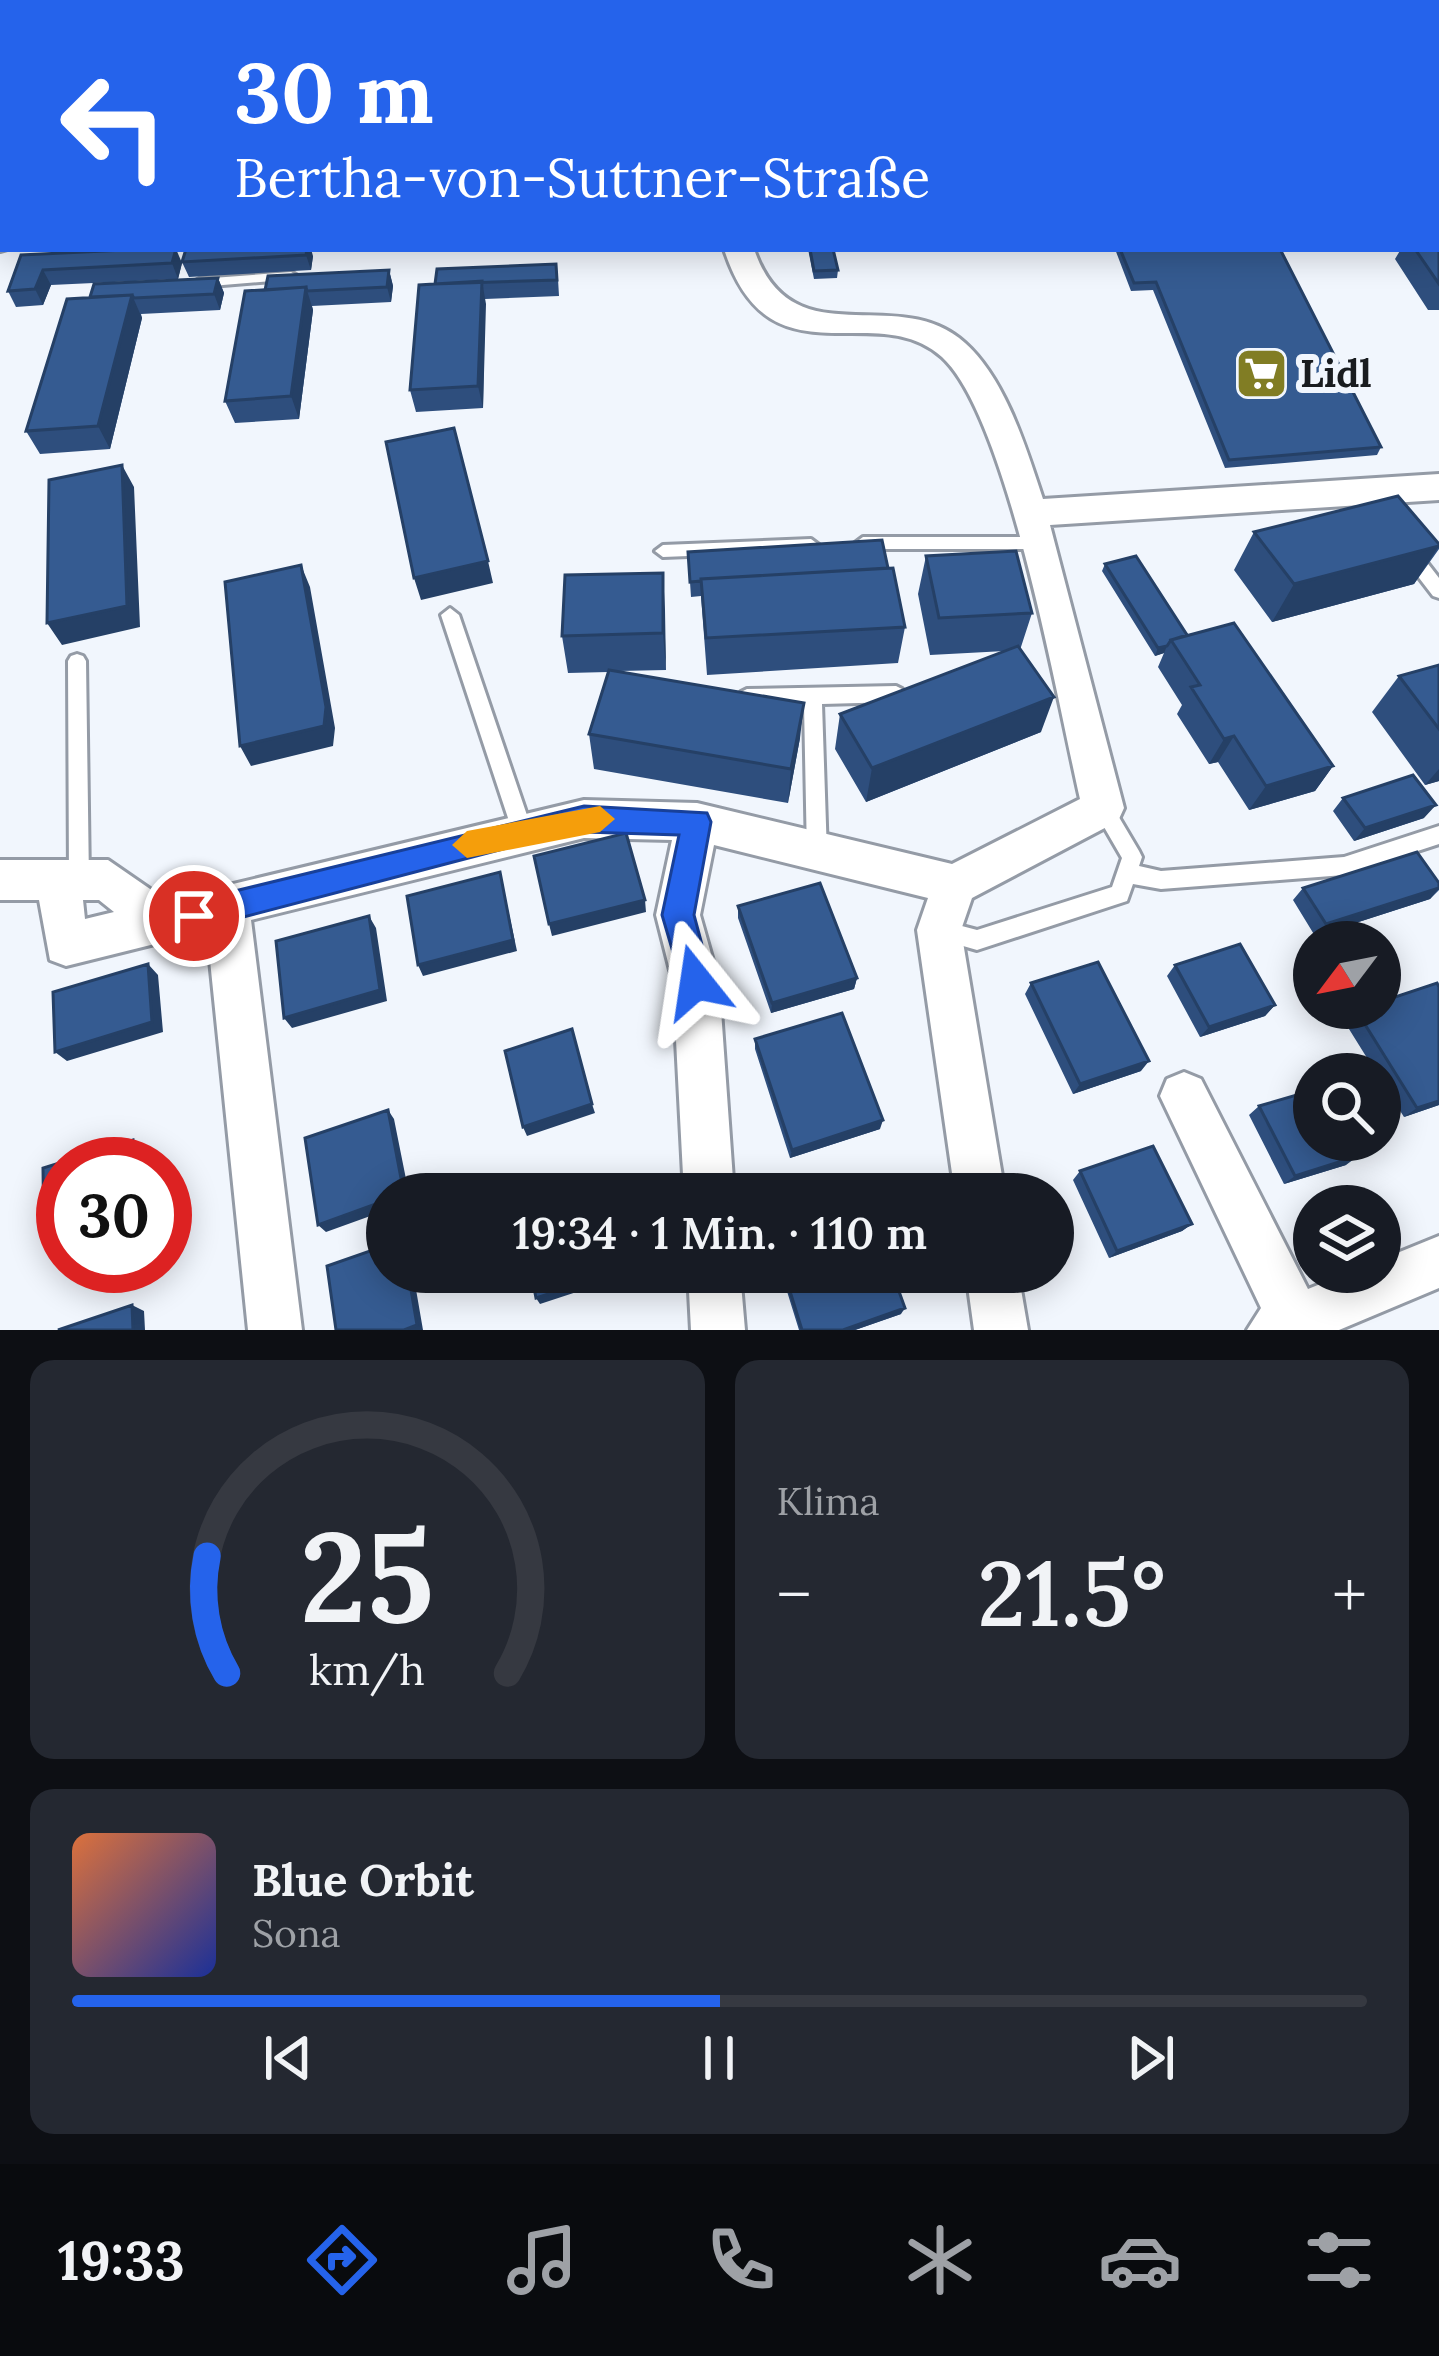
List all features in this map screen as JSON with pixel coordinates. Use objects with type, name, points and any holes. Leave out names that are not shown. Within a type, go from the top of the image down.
[{"type":"street","points":[[69,883],[66,946],[522,830],[584,819],[697,822],[818,855],[955,884],[1102,808],[1034,528],[981,380],[951,347],[895,327],[812,324],[769,306],[744,278],[740,252]]},
{"type":"street","points":[[1034,528],[1371,503],[1439,487]]},
{"type":"street","points":[[697,822],[678,915],[696,982],[709,1173]]},
{"type":"street","points":[[0,880],[108,880],[160,923]]},
{"type":"street","points":[[955,884],[939,930],[977,1173]]},
{"type":"street","points":[[227,908],[275,1330]]},
{"type":"street","points":[[1184,1096],[1285,1326],[1439,1262]]},
{"type":"street","points":[[715,1293],[718,1330]]},
{"type":"street","points":[[995,1293],[1001,1330]]},
{"type":"lane","points":[[188,284],[303,275]]},
{"type":"lane","points":[[663,550],[972,540],[1011,546],[1034,528]]},
{"type":"lane","points":[[1402,543],[1439,590]]},
{"type":"lane","points":[[450,615],[522,830]]},
{"type":"lane","points":[[69,883],[77,662]]},
{"type":"lane","points":[[726,697],[896,694]]},
{"type":"lane","points":[[813,697],[818,855]]},
{"type":"lane","points":[[939,930],[977,940],[1120,894],[1131,874],[1132,857],[1102,808]]},
{"type":"lane","points":[[1131,874],[1161,880],[1344,866],[1439,835]]},
{"type":"building","points":[[175,252],[172,263],[43,270],[35,289],[8,291],[21,255]]},
{"type":"building","points":[[185,252],[306,252],[306,255],[182,262]]},
{"type":"building","points":[[811,252],[834,252],[838,270],[814,271]]},
{"type":"building","name":"Lidl","points":[[1121,252],[1282,252],[1381,447],[1229,460],[1156,282],[1134,283]]},
{"type":"building","points":[[1417,252],[1439,252],[1439,284]]},
{"type":"building","points":[[556,264],[557,280],[435,284],[437,269]]},
{"type":"building","points":[[389,270],[387,287],[265,290],[268,276]]},
{"type":"building","points":[[218,278],[214,294],[90,297],[94,284]]},
{"type":"building","points":[[482,281],[478,386],[410,390],[419,285]]},
{"type":"building","points":[[306,287],[291,396],[225,401],[245,291]]},
{"type":"building","points":[[132,295],[98,426],[26,431],[67,299]]},
{"type":"building","points":[[454,428],[488,561],[414,578],[386,442]]},
{"type":"building","points":[[122,465],[127,606],[47,623],[49,480]]},
{"type":"building","points":[[1398,496],[1439,546],[1294,584],[1254,532]]},
{"type":"building","points":[[882,540],[888,568],[690,582],[688,552]]},
{"type":"building","points":[[1016,551],[1032,613],[939,618],[926,556]]},
{"type":"building","points":[[1136,556],[1187,635],[1167,646],[1158,648],[1105,564]]},
{"type":"building","points":[[301,565],[326,707],[324,726],[240,746],[225,582]]},
{"type":"building","points":[[893,568],[905,627],[706,638],[701,579]]},
{"type":"building","points":[[663,573],[663,633],[562,636],[565,575]]},
{"type":"building","points":[[1234,623],[1333,766],[1266,786],[1234,736],[1224,739],[1191,687],[1200,685],[1171,640]]},
{"type":"building","points":[[1018,646],[1054,697],[872,768],[840,714]]},
{"type":"building","points":[[1439,665],[1439,729],[1399,676]]},
{"type":"building","points":[[609,670],[804,703],[791,769],[589,734]]},
{"type":"building","points":[[1413,775],[1436,805],[1365,828],[1343,798]]},
{"type":"building","points":[[626,833],[645,900],[549,924],[534,856]]},
{"type":"building","points":[[1417,852],[1439,883],[1439,888],[1335,921],[1324,921],[1303,888]]},
{"type":"building","points":[[500,872],[513,940],[418,965],[407,896]]},
{"type":"building","points":[[820,883],[857,978],[772,1003],[738,906]]},
{"type":"building","points":[[369,916],[380,990],[284,1018],[276,941]]},
{"type":"building","points":[[1240,944],[1275,1005],[1209,1027],[1175,965]]},
{"type":"building","points":[[1098,962],[1149,1061],[1080,1084],[1031,983]]},
{"type":"building","points":[[148,964],[152,1022],[55,1052],[53,992]]},
{"type":"building","points":[[1437,983],[1439,987],[1439,1101],[1417,1108],[1401,1082],[1401,1053],[1383,1053],[1368,1029],[1401,1029],[1401,995]]},
{"type":"building","points":[[842,1013],[883,1120],[792,1150],[755,1039]]},
{"type":"building","points":[[572,1029],[592,1104],[523,1127],[505,1051]]},
{"type":"building","points":[[1293,1096],[1293,1161],[1342,1161],[1295,1176],[1259,1106]]},
{"type":"building","points":[[388,1110],[400,1173],[366,1173],[366,1208],[318,1225],[305,1138]]},
{"type":"building","points":[[1153,1146],[1192,1224],[1117,1251],[1080,1171]]},
{"type":"building","points":[[366,1252],[366,1293],[412,1293],[417,1325],[404,1330],[336,1330],[327,1266]]},
{"type":"building","points":[[791,1293],[900,1293],[905,1308],[843,1330],[802,1330]]},
{"type":"building","points":[[132,1305],[133,1330],[58,1330]]},
{"type":"slow traffic","points":[[467,845],[522,830],[600,819]]},
{"type":"place","name":"Lidl","points":[[1261,373]]},
{"type":"route","points":[[194,916],[522,830],[584,819],[697,822],[678,915],[696,982]]}]
